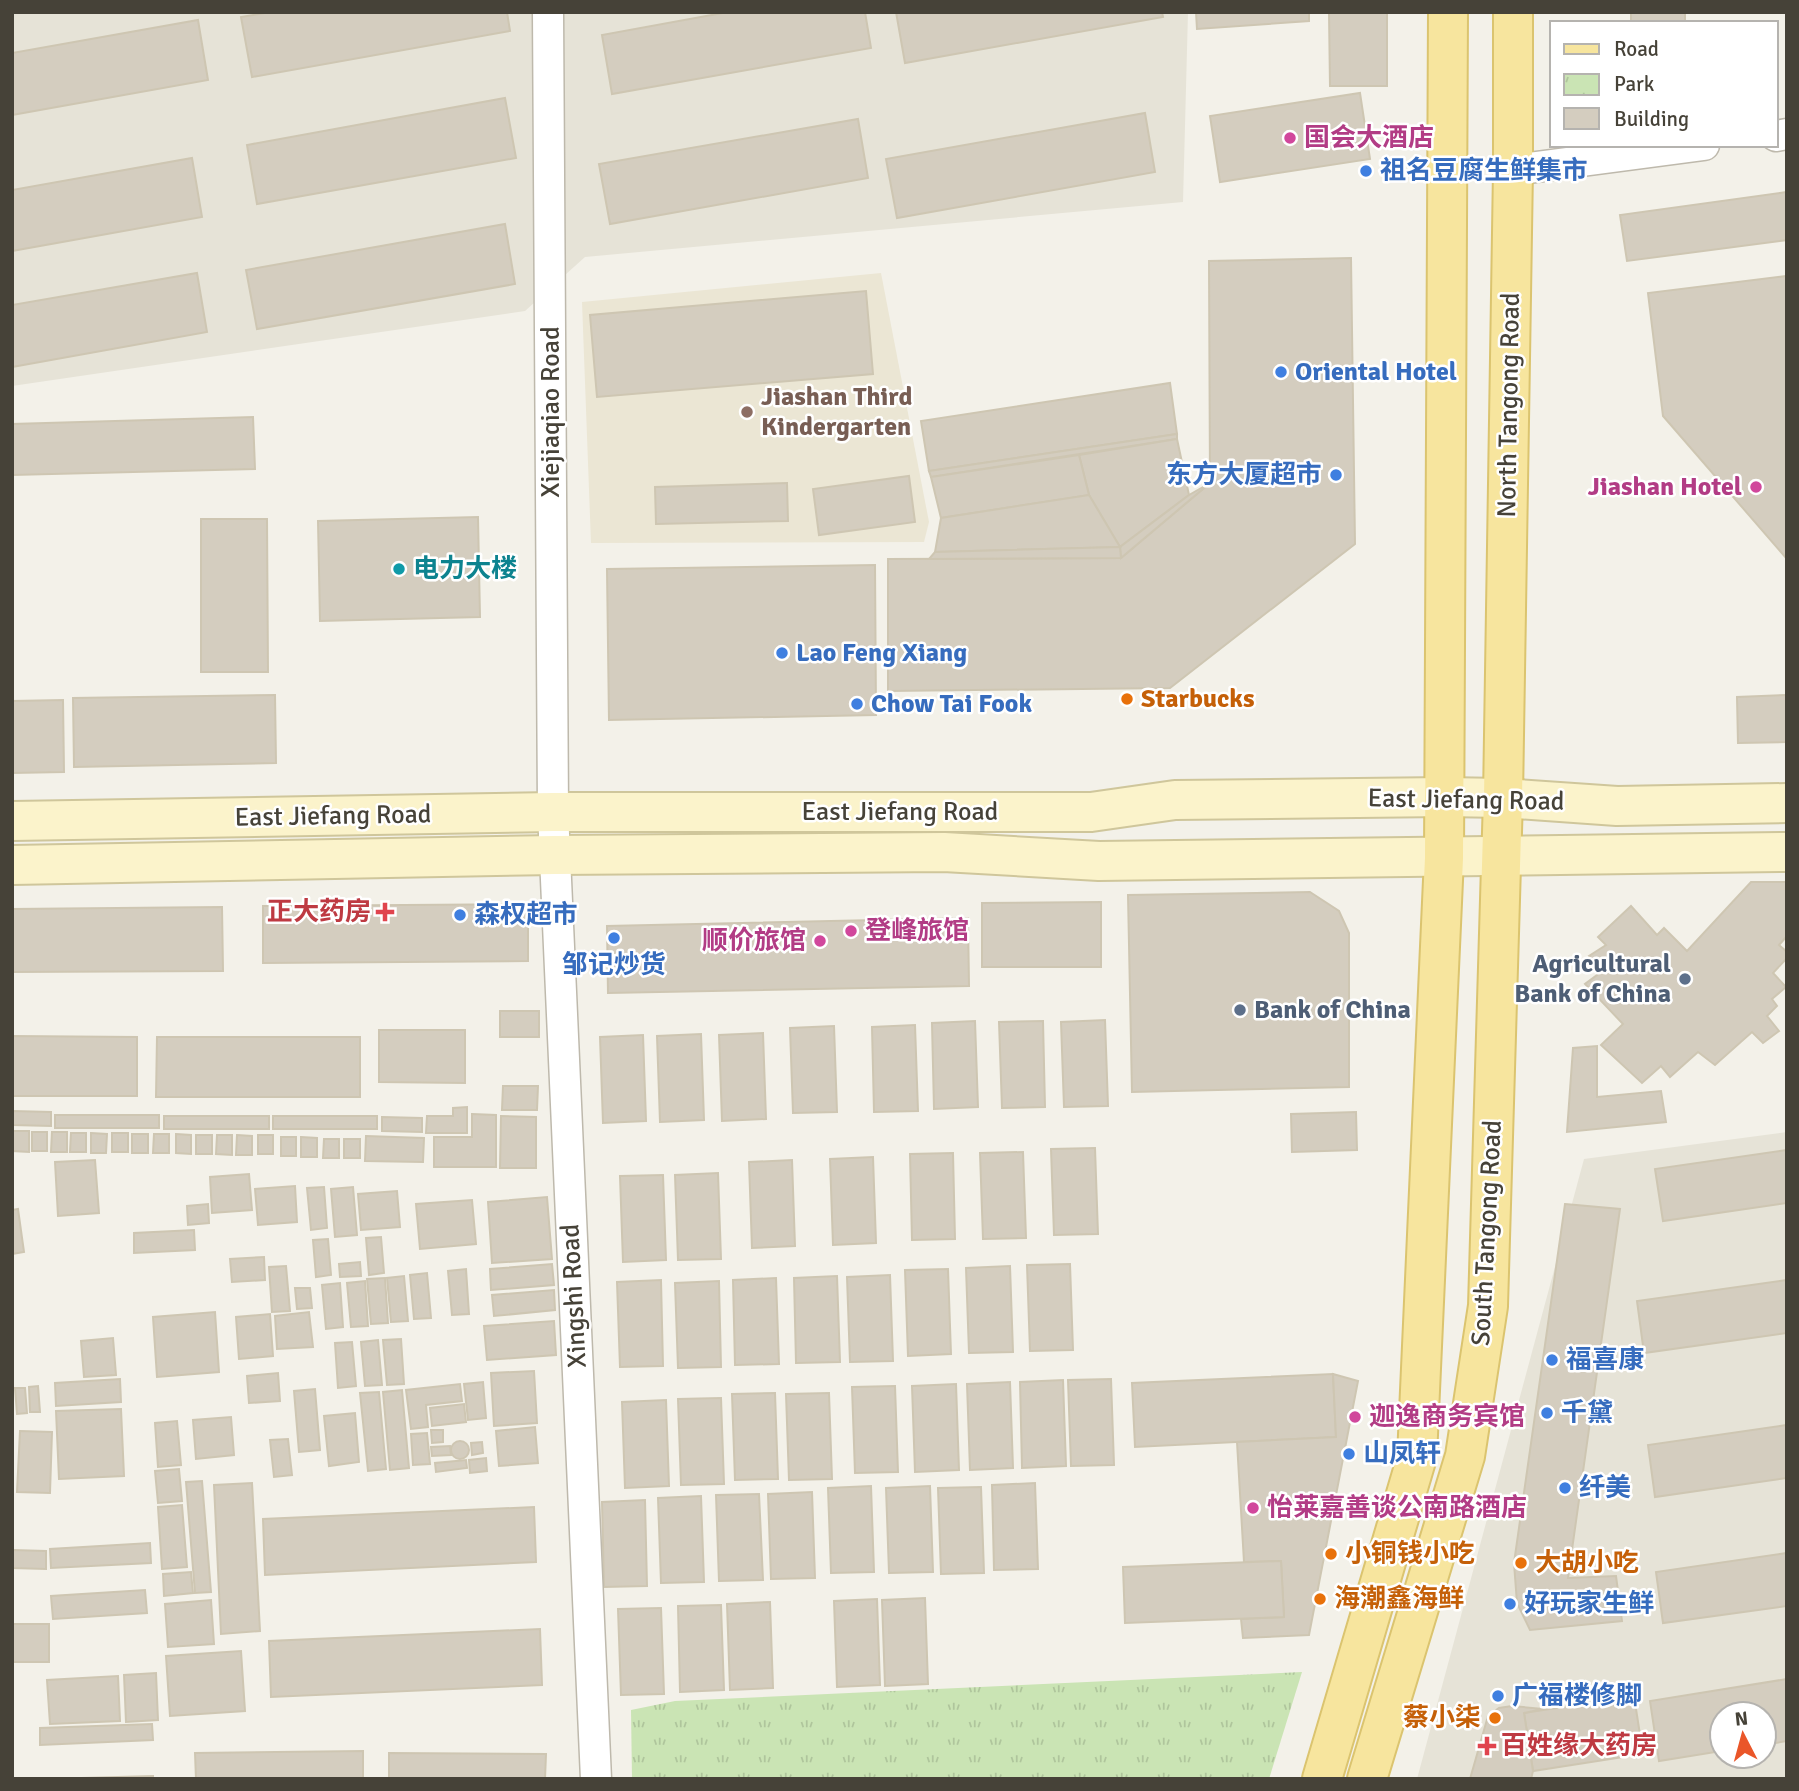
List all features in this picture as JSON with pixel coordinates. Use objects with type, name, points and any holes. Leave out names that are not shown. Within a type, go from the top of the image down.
[{"type":"main road","points":[[1322,1779],[1417,1457],[1444,858],[1448,12]]},
{"type":"main road","name":"North Tangong Road","points":[[1503,797],[1513,12]]},
{"type":"main road","name":"East Jiefang Road","points":[[12,821],[553,812],[1091,812],[1175,800],[1445,797],[1503,797],[1618,806],[1787,803]]},
{"type":"main road","name":"South Tangong Road","points":[[1367,1779],[1465,1456],[1488,1306],[1503,797]]},
{"type":"main road","name":"East Jiefang Road","points":[[12,865],[555,855],[944,852],[1099,861],[1787,852]]},
{"type":"street","name":"Xiejiaqiao Road","points":[[548,12],[553,812]]},
{"type":"street","points":[[1513,170],[1689,147]]},
{"type":"street","name":"Xingshi Road","points":[[553,812],[596,1779]]},
{"type":"shaded area","points":[[12,12],[1188,12],[1183,202],[585,257],[525,311],[12,386]]},
{"type":"shaded area","name":"Jiashan Third Kindergarten","points":[[881,273],[929,522],[924,542],[591,543],[582,302]]},
{"type":"shaded area","points":[[1787,1132],[1787,1779],[1417,1779],[1584,1159]]},
{"type":"green space","points":[[1302,1672],[1269,1779],[632,1779],[631,1710],[675,1701]]},
{"type":"building","points":[[271,12],[507,12],[510,31],[252,77],[241,17]]},
{"type":"building","points":[[728,12],[865,12],[871,48],[612,94],[602,35]]},
{"type":"building","points":[[896,12],[1162,12],[1163,17],[905,63]]},
{"type":"building","points":[[1196,12],[1309,12],[1309,21],[1197,29]]},
{"type":"building","points":[[1329,12],[1387,12],[1387,86],[1330,86]]},
{"type":"building","points":[[1631,12],[1685,12],[1685,21],[1631,21]]},
{"type":"building","points":[[198,20],[208,80],[12,115],[12,53]]},
{"type":"building","name":"国会大酒店","points":[[1360,93],[1370,159],[1220,182],[1210,116]]},
{"type":"building","points":[[505,98],[516,158],[257,204],[247,145]]},
{"type":"building","points":[[1145,113],[1155,172],[897,218],[886,159]]},
{"type":"building","points":[[858,119],[868,178],[610,224],[599,164]]},
{"type":"building","points":[[192,158],[202,217],[12,251],[12,190]]},
{"type":"building","points":[[1787,192],[1787,240],[1627,261],[1620,215]]},
{"type":"building","points":[[505,224],[515,284],[257,329],[246,270]]},
{"type":"building","name":"Oriental Hotel","points":[[1351,258],[1355,544],[1170,688],[888,691],[888,559],[1121,558],[1210,483],[1209,261]]},
{"type":"building","points":[[197,273],[207,332],[12,367],[12,305]]},
{"type":"building","name":"Jiashan Hotel","points":[[1787,276],[1787,559],[1663,416],[1648,293]]},
{"type":"building","points":[[866,291],[873,374],[597,397],[590,315]]},
{"type":"building","points":[[1170,383],[1177,434],[929,471],[921,421]]},
{"type":"building","points":[[253,417],[255,469],[12,475],[12,424]]},
{"type":"building","points":[[1177,434],[1177,439],[931,477],[929,471]]},
{"type":"building","points":[[1177,439],[1189,495],[1120,547],[1089,495],[1079,455]]},
{"type":"building","points":[[1079,455],[1089,495],[941,518],[931,477]]},
{"type":"building","points":[[909,476],[915,522],[819,535],[813,489]]},
{"type":"building","points":[[787,483],[788,521],[656,524],[655,487]]},
{"type":"building","points":[[1210,483],[1121,558],[1120,547],[1189,495]]},
{"type":"building","points":[[1089,495],[1120,547],[935,552],[941,518]]},
{"type":"building","name":"电力大楼","points":[[478,517],[480,617],[320,621],[318,521]]},
{"type":"building","points":[[201,519],[267,519],[268,672],[201,672]]},
{"type":"building","points":[[1120,547],[1121,558],[929,559],[935,552]]},
{"type":"building","points":[[875,565],[876,715],[609,720],[607,569]]},
{"type":"building","points":[[275,695],[276,763],[74,767],[73,698]]},
{"type":"building","points":[[1787,695],[1787,742],[1738,743],[1737,697]]},
{"type":"building","points":[[63,700],[64,772],[12,773],[12,701]]},
{"type":"building","name":"Agricultural Bank of China","points":[[1751,882],[1787,882],[1787,936],[1779,945],[1787,952],[1787,958],[1773,973],[1786,987],[1772,999],[1777,1006],[1767,1016],[1779,1031],[1763,1043],[1752,1032],[1715,1065],[1698,1052],[1670,1077],[1661,1066],[1642,1083],[1601,1045],[1623,1024],[1585,984],[1601,972],[1589,956],[1606,945],[1598,937],[1631,906],[1657,935],[1664,928],[1687,951]]},
{"type":"building","name":"Bank of China","points":[[1310,892],[1339,911],[1349,933],[1349,1087],[1132,1092],[1128,895]]},
{"type":"building","points":[[1101,902],[1101,967],[982,967],[982,903]]},
{"type":"building","points":[[528,904],[528,961],[263,963],[263,906]]},
{"type":"building","points":[[222,907],[223,971],[12,972],[12,909]]},
{"type":"building","points":[[968,918],[969,986],[608,993],[607,926]]},
{"type":"building","points":[[500,1011],[539,1011],[539,1037],[500,1037]]},
{"type":"building","points":[[1105,1020],[1108,1106],[1064,1107],[1061,1022]]},
{"type":"building","points":[[975,1021],[978,1107],[934,1109],[932,1023]]},
{"type":"building","points":[[1043,1021],[1045,1107],[1002,1108],[999,1022]]},
{"type":"building","points":[[915,1025],[918,1111],[874,1112],[872,1027]]},
{"type":"building","points":[[834,1026],[837,1112],[793,1113],[790,1028]]},
{"type":"building","points":[[379,1030],[465,1030],[465,1083],[379,1082]]},
{"type":"building","points":[[763,1033],[766,1119],[722,1121],[719,1035]]},
{"type":"building","points":[[701,1034],[704,1120],[660,1122],[657,1036]]},
{"type":"building","points":[[643,1035],[646,1121],[603,1123],[600,1037]]},
{"type":"building","points":[[12,1036],[137,1037],[137,1096],[12,1096]]},
{"type":"building","points":[[157,1037],[360,1037],[360,1097],[156,1097]]},
{"type":"building","points":[[1597,1046],[1597,1097],[1661,1091],[1666,1122],[1567,1132],[1573,1048]]},
{"type":"building","points":[[503,1086],[538,1086],[537,1110],[502,1110]]},
{"type":"building","points":[[467,1107],[467,1133],[426,1133],[427,1116],[453,1116],[453,1108]]},
{"type":"building","points":[[12,1111],[51,1112],[51,1126],[12,1125]]},
{"type":"building","points":[[1356,1112],[1357,1150],[1292,1152],[1291,1114]]},
{"type":"building","points":[[472,1114],[496,1115],[496,1167],[434,1167],[434,1137],[472,1137]]},
{"type":"building","points":[[55,1115],[159,1115],[159,1128],[55,1128]]},
{"type":"building","points":[[164,1116],[269,1116],[269,1129],[164,1129]]},
{"type":"building","points":[[273,1116],[377,1116],[377,1129],[273,1129]]},
{"type":"building","points":[[501,1116],[536,1117],[536,1168],[500,1168]]},
{"type":"building","points":[[382,1117],[422,1118],[422,1132],[382,1131]]},
{"type":"building","points":[[12,1131],[29,1131],[29,1152],[12,1151]]},
{"type":"building","points":[[32,1132],[47,1132],[47,1151],[32,1151]]},
{"type":"building","points":[[52,1132],[67,1132],[67,1152],[51,1152]]},
{"type":"building","points":[[71,1133],[86,1133],[86,1152],[70,1152]]},
{"type":"building","points":[[91,1133],[107,1134],[106,1153],[91,1153]]},
{"type":"building","points":[[112,1133],[128,1133],[128,1152],[112,1152]]},
{"type":"building","points":[[132,1134],[148,1134],[148,1153],[132,1153]]},
{"type":"building","points":[[154,1134],[169,1134],[169,1153],[153,1153]]},
{"type":"building","points":[[176,1134],[191,1135],[191,1154],[176,1153]]},
{"type":"building","points":[[196,1135],[212,1135],[212,1154],[196,1154]]},
{"type":"building","points":[[217,1135],[232,1135],[232,1155],[216,1154]]},
{"type":"building","points":[[237,1135],[252,1136],[252,1155],[236,1155]]},
{"type":"building","points":[[258,1135],[273,1135],[273,1154],[258,1154]]},
{"type":"building","points":[[366,1136],[424,1138],[423,1162],[365,1161]]},
{"type":"building","points":[[281,1137],[296,1137],[296,1156],[281,1156]]},
{"type":"building","points":[[301,1137],[317,1138],[317,1157],[301,1157]]},
{"type":"building","points":[[324,1139],[339,1139],[339,1158],[323,1158]]},
{"type":"building","points":[[344,1139],[360,1139],[360,1158],[344,1158]]},
{"type":"building","points":[[1095,1148],[1098,1234],[1054,1235],[1051,1149]]},
{"type":"building","points":[[1787,1150],[1787,1203],[1663,1221],[1655,1169]]},
{"type":"building","points":[[1023,1152],[1026,1238],[983,1239],[980,1153]]},
{"type":"building","points":[[953,1153],[955,1239],[912,1240],[910,1154]]},
{"type":"building","points":[[873,1157],[876,1243],[833,1245],[830,1159]]},
{"type":"building","points":[[95,1160],[99,1213],[58,1216],[55,1162]]},
{"type":"building","points":[[792,1160],[795,1246],[752,1248],[749,1162]]},
{"type":"building","points":[[718,1173],[721,1259],[678,1260],[675,1175]]},
{"type":"building","points":[[249,1174],[252,1210],[212,1213],[210,1177]]},
{"type":"building","points":[[663,1175],[666,1260],[623,1262],[620,1176]]},
{"type":"building","points":[[295,1186],[297,1222],[258,1225],[255,1189]]},
{"type":"building","points":[[324,1187],[327,1228],[311,1230],[307,1188]]},
{"type":"building","points":[[353,1187],[357,1235],[335,1237],[331,1189]]},
{"type":"building","points":[[397,1191],[400,1227],[361,1230],[358,1194]]},
{"type":"building","points":[[547,1197],[552,1259],[492,1263],[488,1202]]},
{"type":"building","points":[[472,1200],[476,1244],[420,1249],[416,1204]]},
{"type":"building","points":[[208,1204],[209,1223],[188,1225],[187,1206]]},
{"type":"building","points":[[1565,1204],[1620,1209],[1568,1578],[1616,1576],[1622,1621],[1530,1630],[1517,1603],[1514,1563]]},
{"type":"building","points":[[18,1209],[24,1252],[12,1254],[12,1210]]},
{"type":"building","points":[[194,1230],[195,1250],[134,1253],[134,1233]]},
{"type":"building","points":[[381,1237],[384,1273],[369,1275],[366,1238]]},
{"type":"building","points":[[328,1239],[331,1275],[316,1277],[313,1240]]},
{"type":"building","points":[[264,1257],[265,1280],[232,1282],[230,1259]]},
{"type":"building","points":[[360,1262],[361,1276],[340,1277],[339,1264]]},
{"type":"building","points":[[552,1264],[554,1285],[491,1290],[490,1269]]},
{"type":"building","points":[[1070,1264],[1073,1350],[1030,1351],[1027,1265]]},
{"type":"building","points":[[286,1266],[290,1311],[272,1312],[269,1267]]},
{"type":"building","points":[[1010,1266],[1013,1352],[969,1353],[966,1268]]},
{"type":"building","points":[[466,1269],[469,1314],[452,1315],[448,1271]]},
{"type":"building","points":[[948,1269],[951,1354],[908,1356],[905,1270]]},
{"type":"building","points":[[427,1273],[431,1318],[414,1319],[410,1275]]},
{"type":"building","points":[[890,1275],[893,1361],[850,1362],[847,1277]]},
{"type":"building","points":[[404,1276],[408,1321],[391,1322],[387,1278]]},
{"type":"building","points":[[837,1276],[840,1362],[796,1363],[794,1278]]},
{"type":"building","points":[[385,1278],[388,1323],[371,1324],[367,1279]]},
{"type":"building","points":[[776,1278],[779,1364],[735,1365],[733,1280]]},
{"type":"building","points":[[661,1280],[663,1366],[620,1367],[617,1282]]},
{"type":"building","points":[[1787,1280],[1787,1333],[1644,1353],[1637,1301]]},
{"type":"building","points":[[365,1281],[368,1326],[351,1327],[347,1283]]},
{"type":"building","points":[[719,1281],[721,1367],[678,1368],[675,1283]]},
{"type":"building","points":[[340,1283],[343,1327],[326,1329],[322,1285]]},
{"type":"building","points":[[295,1288],[310,1288],[312,1308],[297,1309]]},
{"type":"building","points":[[554,1290],[555,1310],[494,1316],[492,1295]]},
{"type":"building","points":[[215,1312],[219,1372],[157,1377],[153,1317]]},
{"type":"building","points":[[309,1312],[313,1347],[277,1349],[275,1316]]},
{"type":"building","points":[[270,1314],[273,1356],[239,1359],[236,1317]]},
{"type":"building","points":[[554,1321],[556,1355],[487,1360],[484,1326]]},
{"type":"building","points":[[113,1338],[116,1375],[84,1377],[81,1341]]},
{"type":"building","points":[[401,1339],[404,1384],[387,1385],[383,1340]]},
{"type":"building","points":[[378,1340],[382,1385],[365,1386],[361,1342]]},
{"type":"building","points":[[352,1342],[356,1386],[338,1388],[335,1343]]},
{"type":"building","points":[[534,1371],[537,1423],[494,1426],[491,1373]]},
{"type":"building","points":[[278,1373],[280,1401],[249,1403],[247,1376]]},
{"type":"building","points":[[1333,1374],[1336,1437],[1135,1447],[1132,1383]]},
{"type":"building","points":[[1333,1374],[1358,1381],[1309,1635],[1243,1638],[1241,1619],[1284,1617],[1281,1561],[1244,1562],[1237,1442],[1336,1437]]},
{"type":"building","points":[[120,1379],[121,1402],[56,1406],[55,1383]]},
{"type":"building","points":[[1111,1379],[1114,1465],[1071,1466],[1068,1380]]},
{"type":"building","points":[[1063,1380],[1066,1466],[1022,1468],[1020,1382]]},
{"type":"building","points":[[483,1382],[486,1418],[468,1420],[464,1384]]},
{"type":"building","points":[[1010,1382],[1013,1468],[970,1470],[967,1384]]},
{"type":"building","points":[[460,1384],[462,1401],[426,1405],[428,1427],[411,1429],[406,1390]]},
{"type":"building","points":[[956,1384],[959,1470],[915,1472],[912,1386]]},
{"type":"building","points":[[38,1386],[40,1412],[30,1412],[29,1387]]},
{"type":"building","points":[[895,1386],[898,1472],[855,1473],[852,1387]]},
{"type":"building","points":[[15,1388],[25,1388],[27,1413],[17,1414]]},
{"type":"building","points":[[315,1389],[320,1450],[299,1452],[294,1391]]},
{"type":"building","points":[[402,1390],[409,1468],[390,1470],[383,1392]]},
{"type":"building","points":[[379,1392],[386,1469],[368,1471],[360,1393]]},
{"type":"building","points":[[775,1393],[778,1479],[735,1480],[732,1394]]},
{"type":"building","points":[[829,1393],[832,1479],[789,1480],[786,1394]]},
{"type":"building","points":[[721,1398],[724,1484],[681,1485],[678,1399]]},
{"type":"building","points":[[666,1400],[669,1486],[625,1488],[622,1402]]},
{"type":"building","points":[[464,1404],[466,1422],[432,1426],[430,1408]]},
{"type":"building","points":[[121,1409],[124,1476],[59,1479],[56,1411]]},
{"type":"building","points":[[355,1413],[359,1462],[329,1466],[324,1416]]},
{"type":"building","points":[[231,1417],[234,1455],[196,1459],[193,1420]]},
{"type":"building","points":[[177,1421],[181,1465],[158,1467],[155,1423]]},
{"type":"building","points":[[1787,1425],[1787,1478],[1655,1497],[1648,1445]]},
{"type":"building","points":[[535,1427],[538,1463],[499,1466],[496,1431]]},
{"type":"building","points":[[431,1430],[443,1430],[443,1442],[432,1443]]},
{"type":"building","points":[[20,1431],[52,1432],[50,1493],[17,1492]]},
{"type":"building","points":[[427,1433],[430,1464],[413,1465],[411,1434]]},
{"type":"building","points":[[288,1439],[292,1475],[274,1477],[270,1440]]},
{"type":"building","points":[[460,1441],[466,1444],[469,1450],[466,1456],[460,1459],[454,1456],[451,1450],[454,1444]]},
{"type":"building","points":[[482,1442],[483,1453],[472,1455],[471,1443]]},
{"type":"building","points":[[450,1446],[451,1455],[432,1456],[431,1447]]},
{"type":"building","points":[[486,1458],[487,1471],[470,1473],[469,1460]]},
{"type":"building","points":[[466,1460],[467,1468],[436,1472],[435,1463]]},
{"type":"building","points":[[179,1469],[182,1501],[158,1503],[155,1471]]},
{"type":"building","points":[[202,1481],[211,1592],[195,1593],[186,1482]]},
{"type":"building","points":[[252,1483],[260,1631],[221,1634],[214,1485]]},
{"type":"building","points":[[1035,1483],[1038,1569],[994,1570],[992,1485]]},
{"type":"building","points":[[871,1486],[874,1572],[831,1573],[828,1488]]},
{"type":"building","points":[[930,1486],[933,1572],[889,1573],[886,1488]]},
{"type":"building","points":[[981,1487],[984,1573],[941,1574],[938,1488]]},
{"type":"building","points":[[812,1492],[815,1578],[771,1579],[768,1494]]},
{"type":"building","points":[[759,1494],[763,1580],[719,1581],[716,1495]]},
{"type":"building","points":[[701,1496],[704,1582],[661,1583],[658,1498]]},
{"type":"building","points":[[645,1500],[647,1586],[604,1587],[602,1502]]},
{"type":"building","points":[[182,1505],[187,1567],[162,1569],[158,1507]]},
{"type":"building","points":[[534,1507],[536,1562],[265,1575],[263,1519]]},
{"type":"building","points":[[150,1543],[151,1563],[51,1568],[50,1549]]},
{"type":"building","points":[[12,1550],[46,1551],[46,1569],[12,1568]]},
{"type":"building","points":[[1787,1553],[1787,1606],[1663,1623],[1656,1572]]},
{"type":"building","points":[[1281,1561],[1284,1617],[1125,1623],[1123,1567]]},
{"type":"building","points":[[191,1572],[193,1593],[164,1596],[163,1574]]},
{"type":"building","points":[[145,1590],[147,1613],[53,1619],[51,1596]]},
{"type":"building","points":[[925,1598],[928,1684],[885,1686],[882,1600]]},
{"type":"building","points":[[877,1599],[880,1685],[837,1687],[834,1601]]},
{"type":"building","points":[[211,1600],[214,1644],[168,1647],[165,1604]]},
{"type":"building","points":[[770,1602],[773,1688],[730,1690],[727,1604]]},
{"type":"building","points":[[721,1605],[724,1690],[680,1692],[678,1606]]},
{"type":"building","points":[[661,1608],[664,1694],[621,1695],[618,1609]]},
{"type":"building","points":[[12,1624],[49,1624],[49,1662],[12,1662]]},
{"type":"building","points":[[540,1629],[542,1685],[271,1697],[269,1641]]},
{"type":"building","points":[[241,1651],[245,1711],[170,1716],[166,1656]]},
{"type":"building","points":[[156,1673],[158,1720],[126,1722],[124,1675]]},
{"type":"building","points":[[118,1676],[120,1721],[50,1724],[47,1680]]},
{"type":"building","points":[[1787,1679],[1787,1741],[1778,1743],[1778,1700],[1708,1700],[1708,1753],[1659,1761],[1650,1701]]},
{"type":"building","points":[[1634,1696],[1643,1754],[1533,1771],[1524,1713]]},
{"type":"building","points":[[1512,1706],[1543,1709],[1524,1713],[1533,1771],[1531,1779],[1470,1779],[1488,1716],[1499,1708]]},
{"type":"building","points":[[152,1724],[153,1740],[40,1745],[40,1728]]},
{"type":"building","points":[[363,1751],[363,1779],[196,1779],[195,1753]]},
{"type":"building","points":[[389,1753],[546,1754],[545,1779],[389,1779]]},
{"type":"building","points":[[153,1776],[153,1779],[45,1779]]},
{"type":"place","name":"国会大酒店","points":[[1290,138]]},
{"type":"place","name":"祖名豆腐生鲜集市","points":[[1366,171]]},
{"type":"place","name":"Oriental Hotel","points":[[1281,372]]},
{"type":"place","name":"Jiashan Third Kindergarten","points":[[747,412]]},
{"type":"place","name":"东方大厦超市","points":[[1336,475]]},
{"type":"place","name":"Jiashan Hotel","points":[[1756,487]]},
{"type":"place","name":"电力大楼","points":[[399,569]]},
{"type":"place","name":"Lao Feng Xiang","points":[[782,653]]},
{"type":"place","name":"Starbucks","points":[[1127,699]]},
{"type":"place","name":"Chow Tai Fook","points":[[857,704]]},
{"type":"place","name":"正大药房","points":[[385,912]]},
{"type":"place","name":"森权超市","points":[[460,915]]},
{"type":"place","name":"登峰旅馆","points":[[851,931]]},
{"type":"place","name":"邹记炒货","points":[[614,938]]},
{"type":"place","name":"顺价旅馆","points":[[820,941]]},
{"type":"place","name":"Agricultural Bank of China","points":[[1685,979]]},
{"type":"place","name":"Bank of China","points":[[1240,1010]]},
{"type":"place","name":"福喜康","points":[[1552,1360]]},
{"type":"place","name":"千黛","points":[[1547,1413]]},
{"type":"place","name":"迦逸商务宾馆","points":[[1355,1417]]},
{"type":"place","name":"山凤轩","points":[[1349,1454]]},
{"type":"place","name":"纤美","points":[[1565,1488]]},
{"type":"place","name":"怡莱嘉善谈公南路酒店","points":[[1253,1508]]},
{"type":"place","name":"小铜钱小吃","points":[[1331,1554]]},
{"type":"place","name":"大胡小吃","points":[[1521,1563]]},
{"type":"place","name":"海潮鑫海鲜","points":[[1320,1599]]},
{"type":"place","name":"好玩家生鲜","points":[[1510,1604]]},
{"type":"place","name":"广福楼修脚","points":[[1498,1696]]},
{"type":"place","name":"蔡小柒","points":[[1495,1718]]},
{"type":"place","name":"百姓缘大药房","points":[[1487,1746]]}]
